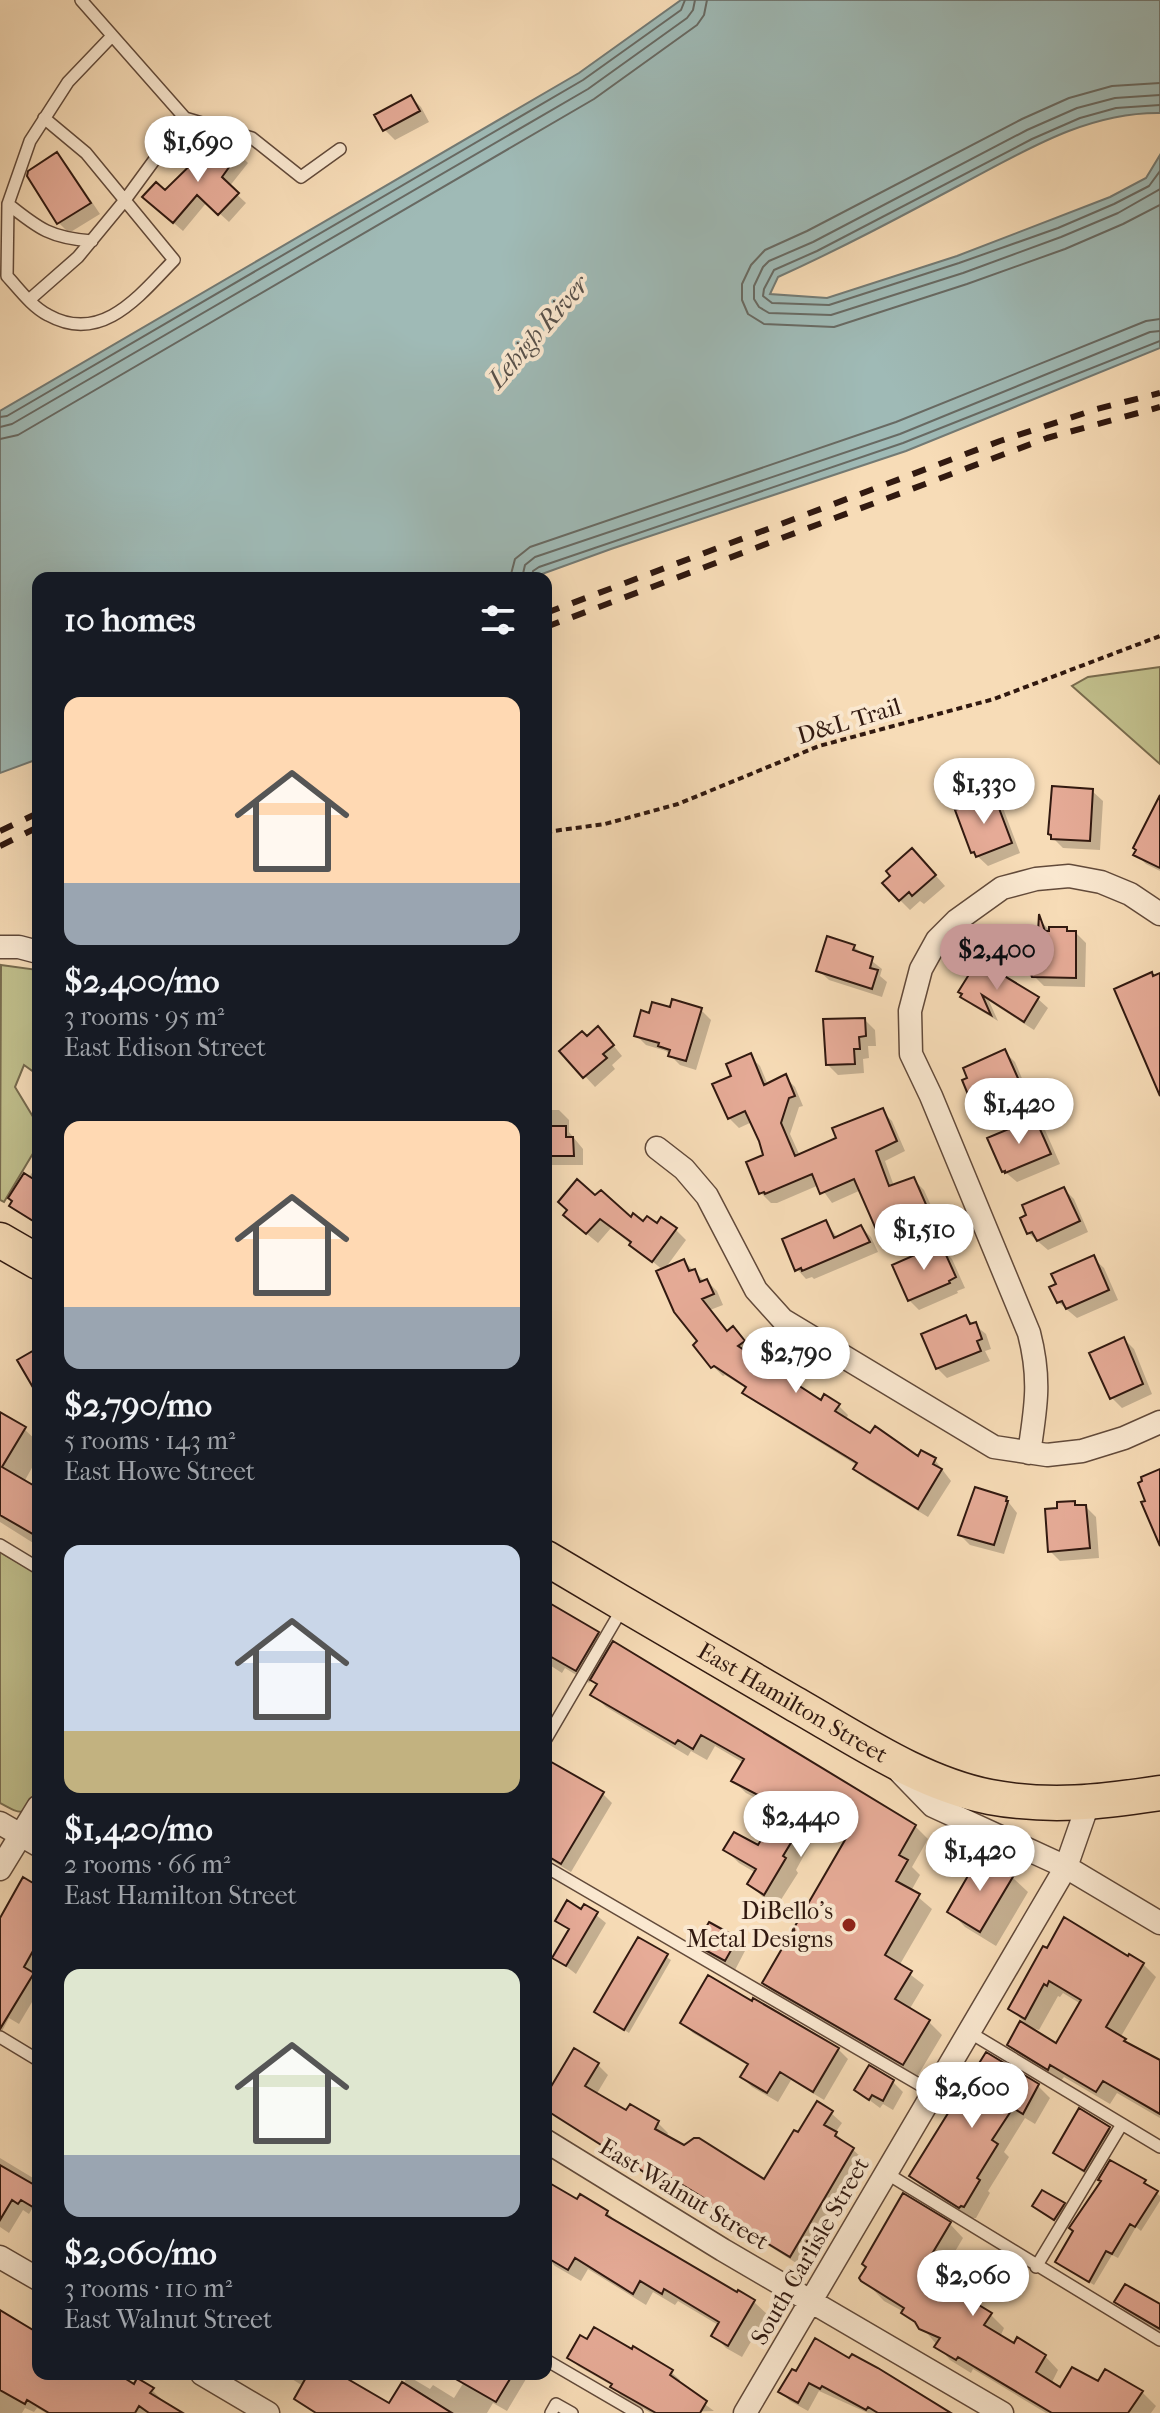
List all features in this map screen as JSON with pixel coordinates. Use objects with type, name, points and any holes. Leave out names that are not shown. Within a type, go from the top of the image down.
[{"type":"main road","points":[[0,1240],[32,1259]]},
{"type":"main road","name":"East Hamilton Street","points":[[552,1562],[886,1756]]},
{"type":"main road","points":[[886,1756],[958,1788],[990,1797],[1088,1804],[1160,1793]]},
{"type":"street","points":[[1029,1453],[1036,1402],[1037,1363],[1029,1333],[911,1054],[910,1011],[921,969],[937,940],[956,921],[1002,888],[1036,879],[1069,876],[1101,882],[1130,894],[1160,914]]},
{"type":"street","points":[[0,947],[32,950]]},
{"type":"street","points":[[657,1148],[684,1169],[707,1196],[756,1290],[783,1320],[994,1447],[1047,1455],[1082,1451],[1124,1438],[1160,1422]]},
{"type":"street","name":"East Hamilton Street","points":[[886,1756],[933,1806],[1066,1867],[1160,1923]]},
{"type":"street","name":"South Carlisle Street","points":[[745,2413],[1066,1867],[1088,1804]]},
{"type":"street","points":[[0,1823],[29,1840],[0,1869]]},
{"type":"street","name":"East Walnut Street","points":[[552,2145],[1002,2413]]},
{"type":"street","points":[[0,2257],[32,2276]]},
{"type":"street","points":[[212,2380],[268,2413]]},
{"type":"lane","points":[[81,0],[185,118],[252,138],[301,177],[340,149]]},
{"type":"lane","points":[[44,118],[86,153],[174,260],[140,296],[112,317],[82,327],[48,315],[7,276],[8,204],[30,141],[44,118],[68,82],[112,36]]},
{"type":"lane","points":[[29,300],[92,241],[185,118]]},
{"type":"lane","points":[[8,204],[35,226],[62,238],[92,241]]},
{"type":"lane","points":[[0,1545],[32,1564]]},
{"type":"lane","points":[[552,1729],[625,1605]]},
{"type":"lane","points":[[552,1870],[932,2092]]},
{"type":"lane","points":[[968,2031],[1160,2147]]},
{"type":"lane","points":[[0,2037],[32,2056]]},
{"type":"lane","points":[[1036,2267],[1122,2124]]},
{"type":"lane","points":[[886,2173],[1160,2340]]},
{"type":"lane","points":[[552,2363],[637,2413]]},
{"type":"lane","points":[[551,2413],[556,2404],[572,2413]]},
{"type":"path","name":"D&L Trail","points":[[552,831],[605,824],[678,804],[819,746],[994,699],[1160,636]]},
{"type":"shaded area","points":[[1160,667],[1160,764],[1072,686],[1088,677]]},
{"type":"shaded area","points":[[1,965],[32,969],[32,1071],[24,1065],[15,1087],[32,1115],[32,1155],[4,1202],[0,1200]]},
{"type":"shaded area","points":[[0,1552],[32,1571],[32,1804],[22,1812],[0,1803]]},
{"type":"water","name":"Lehigh River","points":[[681,0],[1160,0],[1160,113],[1106,119],[1031,147],[778,277],[770,294],[827,298],[957,256],[1110,197],[1146,178],[1160,155],[1160,348],[906,451],[548,572],[32,572],[32,761],[0,773],[0,411],[579,73]]},
{"type":"building","points":[[411,95],[420,111],[383,131],[374,115]]},
{"type":"building","points":[[219,137],[240,152],[222,177],[239,193],[218,215],[197,195],[173,223],[142,197],[156,182],[165,190]]},
{"type":"building","points":[[57,152],[91,203],[57,224],[27,176],[28,171]]},
{"type":"building","points":[[1052,786],[1093,789],[1090,841],[1051,839],[1048,834]]},
{"type":"building","points":[[994,795],[1012,843],[976,857],[974,852],[971,853],[955,810]]},
{"type":"building","points":[[1160,795],[1160,868],[1133,855],[1136,850],[1133,848]]},
{"type":"building","points":[[912,848],[936,875],[912,896],[909,892],[899,901],[882,883],[890,876],[886,871]]},
{"type":"building","points":[[1039,914],[1045,931],[1049,931],[1049,927],[1067,927],[1067,931],[1076,931],[1076,978],[1032,977],[1023,956],[1037,951]]},
{"type":"building","points":[[827,936],[855,945],[853,950],[873,957],[870,968],[878,970],[872,989],[816,971]]},
{"type":"building","points":[[978,960],[1039,997],[1024,1022],[982,995],[991,1015],[960,997],[962,994],[958,992]]},
{"type":"building","points":[[1152,972],[1153,976],[1160,973],[1160,1096],[1114,989]]},
{"type":"building","points":[[672,999],[702,1008],[686,1061],[668,1056],[670,1050],[658,1046],[659,1043],[634,1036],[641,1010],[649,1013],[652,1002],[670,1007]]},
{"type":"building","points":[[865,1018],[866,1036],[859,1037],[860,1049],[854,1049],[855,1064],[826,1065],[823,1019]]},
{"type":"building","points":[[598,1026],[614,1045],[603,1054],[607,1058],[583,1078],[559,1051],[582,1031],[587,1036]]},
{"type":"building","points":[[1005,1049],[1021,1085],[978,1103],[974,1095],[969,1097],[962,1080],[967,1078],[963,1068]]},
{"type":"building","points":[[751,1053],[764,1085],[786,1074],[795,1096],[789,1098],[781,1123],[795,1156],[836,1138],[832,1128],[883,1108],[897,1141],[876,1151],[889,1186],[914,1177],[928,1209],[878,1234],[854,1179],[820,1194],[812,1174],[759,1194],[746,1162],[763,1155],[759,1141],[745,1111],[728,1119],[712,1084],[731,1076],[726,1064]]},
{"type":"building","points":[[1035,1118],[1051,1154],[1002,1172],[987,1138]]},
{"type":"building","points":[[552,1126],[566,1126],[566,1137],[573,1137],[574,1156],[552,1156]]},
{"type":"building","points":[[24,1173],[32,1178],[32,1220],[9,1206],[12,1201],[8,1198]]},
{"type":"building","points":[[577,1179],[595,1195],[601,1190],[631,1217],[633,1213],[643,1221],[647,1216],[657,1223],[661,1217],[677,1228],[652,1262],[600,1219],[586,1234],[563,1215],[567,1210],[558,1202]]},
{"type":"building","points":[[1064,1187],[1080,1221],[1037,1241],[1032,1232],[1027,1234],[1020,1218],[1026,1215],[1022,1205]]},
{"type":"building","points":[[826,1220],[834,1238],[861,1225],[870,1242],[802,1271],[801,1268],[795,1271],[782,1239]]},
{"type":"building","points":[[935,1246],[936,1249],[942,1246],[956,1277],[950,1283],[908,1301],[892,1265]]},
{"type":"building","points":[[1094,1255],[1109,1290],[1066,1309],[1062,1301],[1057,1303],[1049,1287],[1056,1284],[1051,1274]]},
{"type":"building","points":[[684,1259],[689,1271],[695,1269],[700,1282],[707,1279],[714,1294],[702,1299],[727,1331],[733,1326],[745,1341],[738,1346],[821,1400],[824,1394],[840,1404],[835,1411],[870,1433],[875,1426],[918,1456],[921,1450],[936,1458],[933,1464],[942,1469],[918,1509],[853,1469],[857,1463],[742,1393],[746,1387],[714,1366],[711,1368],[693,1345],[697,1341],[674,1312],[656,1271]]},
{"type":"building","points":[[966,1315],[970,1324],[976,1322],[982,1339],[977,1341],[981,1351],[936,1369],[921,1334]]},
{"type":"building","points":[[1124,1337],[1143,1384],[1110,1399],[1089,1353]]},
{"type":"building","points":[[32,1351],[32,1386],[17,1360]]},
{"type":"building","points":[[0,1412],[26,1427],[2,1467],[32,1484],[32,1534],[0,1515]]},
{"type":"building","points":[[1160,1469],[1160,1546],[1141,1502],[1145,1501],[1138,1483],[1142,1481],[1141,1477]]},
{"type":"building","points":[[975,1487],[1007,1497],[994,1545],[958,1535]]},
{"type":"building","points":[[1075,1501],[1075,1505],[1086,1505],[1090,1548],[1048,1552],[1045,1509],[1057,1508],[1057,1502]]},
{"type":"building","points":[[552,1605],[599,1632],[576,1671],[552,1657]]},
{"type":"building","points":[[613,1641],[916,1825],[899,1855],[908,1860],[896,1881],[920,1894],[885,1955],[912,1971],[895,1999],[930,2020],[903,2065],[762,1983],[849,1833],[813,1812],[783,1856],[786,1858],[764,1895],[747,1884],[756,1869],[723,1850],[734,1832],[758,1845],[781,1807],[731,1781],[744,1759],[701,1735],[693,1749],[678,1740],[675,1744],[590,1695],[597,1684],[590,1680]]},
{"type":"building","points":[[552,1762],[604,1792],[561,1864],[552,1859]]},
{"type":"building","points":[[980,1855],[1014,1875],[980,1932],[947,1912]]},
{"type":"building","points":[[23,1877],[32,1882],[32,1953],[24,1967],[32,1972],[32,1976],[0,2029],[0,1918]]},
{"type":"building","points":[[567,1900],[581,1909],[584,1904],[598,1912],[566,1966],[552,1958],[569,1929],[555,1921]]},
{"type":"building","points":[[1064,1917],[1144,1963],[1106,2027],[1126,2039],[1124,2041],[1160,2060],[1160,2114],[1103,2081],[1096,2092],[1050,2065],[1048,2070],[1007,2045],[1020,2021],[1056,2043],[1081,2000],[1049,1981],[1047,1986],[1044,1984],[1025,2019],[1008,2009],[1043,1946],[1047,1948]]},
{"type":"building","points":[[709,1922],[738,1938],[725,1961],[696,1945]]},
{"type":"building","points":[[638,1937],[668,1954],[624,2030],[594,2012]]},
{"type":"building","points":[[708,1975],[839,2048],[813,2092],[780,2072],[767,2093],[740,2077],[748,2064],[680,2023]]},
{"type":"building","points":[[574,2048],[599,2063],[585,2086],[626,2110],[630,2104],[659,2121],[655,2129],[684,2145],[699,2138],[764,2179],[794,2130],[798,2132],[817,2101],[833,2111],[824,2125],[854,2148],[790,2257],[660,2171],[655,2179],[552,2114],[552,2085]]},
{"type":"building","points":[[986,2052],[1039,2084],[1023,2114],[1013,2108],[992,2140],[998,2144],[964,2207],[959,2208],[909,2176]]},
{"type":"building","points":[[869,2065],[894,2080],[883,2101],[872,2095],[869,2100],[854,2090]]},
{"type":"building","points":[[1079,2108],[1110,2127],[1084,2171],[1053,2153]]},
{"type":"building","points":[[1110,2160],[1146,2180],[1144,2183],[1158,2191],[1135,2227],[1130,2224],[1112,2254],[1106,2251],[1089,2282],[1055,2262],[1073,2231],[1069,2228],[1101,2181],[1098,2180]]},
{"type":"building","points":[[0,2165],[32,2184],[32,2206],[21,2200],[18,2204],[12,2200],[0,2220]]},
{"type":"building","points":[[552,2184],[577,2199],[580,2194],[608,2211],[606,2215],[755,2300],[728,2346],[711,2336],[719,2322],[664,2289],[662,2294],[640,2281],[633,2294],[575,2258],[568,2270],[552,2261]]},
{"type":"building","points":[[1042,2190],[1065,2203],[1054,2220],[1032,2206]]},
{"type":"building","points":[[903,2193],[951,2222],[929,2259],[960,2278],[956,2291],[992,2313],[984,2325],[1014,2343],[1017,2337],[1046,2355],[1036,2372],[1060,2387],[1072,2367],[1098,2381],[1105,2369],[1143,2391],[1128,2413],[1052,2413],[958,2357],[956,2360],[934,2347],[940,2338],[919,2329],[915,2322],[901,2313],[904,2308],[861,2281],[859,2278],[866,2267],[862,2264]]},
{"type":"building","points":[[1125,2284],[1160,2304],[1160,2329],[1114,2302]]},
{"type":"building","points":[[0,2310],[32,2329],[32,2380],[128,2380],[134,2384],[140,2380],[154,2388],[150,2393],[183,2413],[149,2413],[139,2406],[135,2413],[49,2413],[27,2400],[25,2404],[0,2390]]},
{"type":"building","points":[[594,2327],[673,2370],[670,2375],[707,2401],[700,2413],[656,2413],[567,2358],[580,2335],[587,2339]]},
{"type":"building","points":[[815,2338],[849,2358],[852,2354],[878,2368],[951,2413],[878,2413],[868,2407],[866,2410],[822,2386],[820,2389],[809,2383],[798,2403],[778,2392],[792,2369],[796,2371]]},
{"type":"building","points":[[305,2380],[349,2380],[389,2403],[402,2382],[452,2413],[316,2413],[294,2399]]},
{"type":"building","points":[[458,2380],[509,2380],[496,2402]]},
{"type":"railway","points":[[552,611],[1000,441],[1097,409],[1160,393]]},
{"type":"railway","points":[[552,625],[1047,438],[1160,407]]},
{"type":"railway","points":[[0,831],[32,816]]},
{"type":"railway","points":[[0,846],[32,830]]},
{"type":"place","name":"DiBello's Metal Designs","points":[[849,1925]]}]
